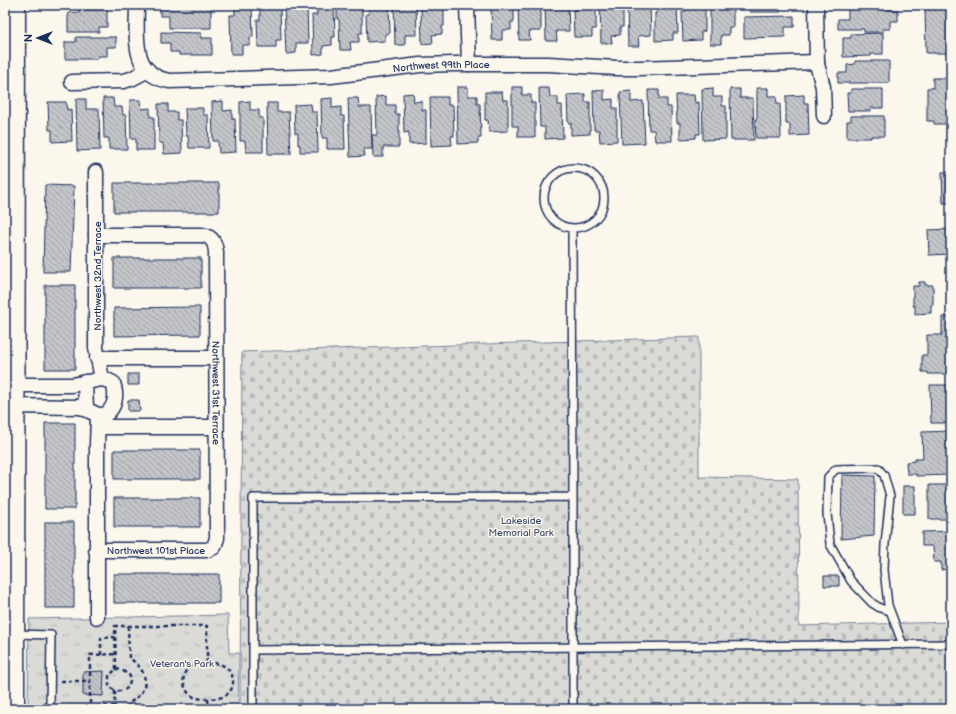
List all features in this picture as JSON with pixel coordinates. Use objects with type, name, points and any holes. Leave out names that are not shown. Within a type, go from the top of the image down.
[{"type":"street","points":[[15,709],[10,385],[16,5]]},
{"type":"street","points":[[72,82],[123,81],[131,79],[148,70],[140,60],[137,48],[137,5]]},
{"type":"street","points":[[467,5],[469,64]]},
{"type":"street","points":[[816,5],[817,62],[823,92],[824,116]]},
{"type":"street","name":"Northwest 99th Place","points":[[148,70],[156,77],[176,81],[325,76],[420,65],[548,64],[639,68],[817,62]]},
{"type":"street","name":"Northwest 32nd Terrace","points":[[96,172],[97,358],[102,379]]},
{"type":"street","name":"Northwest 31st Terrace","points":[[96,235],[201,235],[212,239],[214,242],[216,252],[217,540],[214,547]]},
{"type":"street","points":[[97,358],[216,358]]},
{"type":"street","points":[[10,385],[72,385],[102,379],[109,381],[113,383],[115,399],[113,407],[105,415],[94,417]]},
{"type":"street","points":[[85,382],[94,417],[97,617]]},
{"type":"street","points":[[10,406],[74,407],[94,417],[216,427]]},
{"type":"street","name":"Northwest 101st Place","points":[[96,550],[207,550],[214,547]]},
{"type":"lane","points":[[570,168],[580,168],[589,171],[598,178],[605,195],[604,206],[592,223],[583,228],[572,228],[561,226],[552,219],[546,210],[544,200],[546,188],[551,178],[559,171],[570,168]]},
{"type":"lane","points":[[572,228],[573,709]]},
{"type":"lane","points":[[890,610],[880,608],[872,603],[850,582],[830,544],[827,513],[828,477],[836,469],[878,468],[884,475],[890,496],[884,570],[888,605],[890,610],[903,645]]},
{"type":"lane","points":[[253,709],[253,498],[573,496]]},
{"type":"lane","points":[[15,634],[51,635],[50,709]]},
{"type":"lane","points":[[253,650],[951,644]]},
{"type":"path","points":[[116,669],[122,670],[130,676],[128,687],[124,691],[115,691],[109,686],[110,676],[116,669],[115,626],[208,626],[208,663]]},
{"type":"path","points":[[128,626],[129,658],[139,665],[143,670],[144,676],[143,690],[135,700],[129,703],[129,709]]},
{"type":"path","points":[[101,655],[101,638],[115,637]]},
{"type":"path","points":[[115,654],[90,655],[90,707],[115,708],[115,691]]},
{"type":"path","points":[[208,663],[220,664],[227,667],[232,673],[232,688],[226,696],[219,698],[195,698],[186,690],[183,682],[184,675],[192,665],[208,663]]},
{"type":"path","points":[[50,681],[90,681]]},
{"type":"path","points":[[208,698],[208,709]]},
{"type":"green space","name":"Lakeside Memorial Park","points":[[699,337],[699,477],[798,479],[799,626],[951,622],[951,709],[240,709],[242,352]]},
{"type":"green space","name":"Veteran's Park","points":[[228,615],[229,653],[239,653],[238,709],[28,709],[29,619]]},
{"type":"building","points":[[160,5],[211,5],[211,28],[169,28],[169,16],[160,16]]},
{"type":"building","points":[[235,5],[252,5],[253,37],[250,37],[250,45],[242,45],[242,54],[231,54],[230,15],[235,15]]},
{"type":"building","points":[[284,5],[307,5],[308,43],[296,43],[296,53],[286,54]]},
{"type":"building","points":[[317,5],[334,5],[335,37],[332,37],[332,45],[323,46],[323,54],[313,55],[312,15],[317,15]]},
{"type":"building","points":[[337,5],[362,5],[362,33],[359,33],[359,42],[350,42],[351,50],[340,50]]},
{"type":"building","points":[[369,5],[389,5],[390,33],[385,34],[385,41],[367,42],[366,14],[369,14]]},
{"type":"building","points":[[394,5],[416,5],[417,35],[405,35],[405,45],[395,45]]},
{"type":"building","points":[[421,5],[444,5],[444,26],[442,26],[442,34],[432,35],[433,43],[422,44]]},
{"type":"building","points":[[491,5],[514,5],[514,22],[511,22],[511,30],[502,30],[502,40],[492,40]]},
{"type":"building","points":[[518,5],[541,5],[541,31],[529,31],[530,40],[519,40]]},
{"type":"building","points":[[545,5],[568,5],[569,31],[556,31],[557,41],[546,41]]},
{"type":"building","points":[[576,5],[596,5],[596,29],[592,29],[592,37],[574,37],[573,10],[576,10]]},
{"type":"building","points":[[600,5],[623,5],[623,27],[620,27],[620,35],[611,36],[612,43],[601,43]]},
{"type":"building","points":[[627,5],[650,5],[651,35],[638,36],[639,46],[628,46]]},
{"type":"building","points":[[657,5],[677,5],[678,33],[673,33],[673,40],[655,41],[655,13],[657,13]]},
{"type":"building","points":[[685,5],[705,5],[705,31],[701,32],[701,40],[683,41],[682,12],[685,12]]},
{"type":"building","points":[[710,5],[733,5],[733,27],[729,27],[729,35],[721,35],[721,44],[710,44]]},
{"type":"building","points":[[750,5],[789,5],[789,7],[781,7],[781,12],[750,12]]},
{"type":"building","points":[[848,7],[889,7],[889,10],[898,10],[898,21],[890,21],[890,29],[883,29],[883,32],[864,32],[864,29],[838,29],[838,19],[848,19]]},
{"type":"building","points":[[260,8],[280,8],[281,40],[276,40],[276,47],[258,47],[257,20],[260,20]]},
{"type":"building","points":[[951,8],[951,53],[926,53],[925,9]]},
{"type":"building","points":[[79,10],[107,10],[107,27],[99,27],[99,32],[68,32],[68,13],[79,12]]},
{"type":"building","points":[[794,16],[794,27],[785,27],[785,37],[744,38],[744,17]]},
{"type":"building","points":[[161,32],[201,33],[201,38],[212,38],[212,55],[179,55],[179,52],[170,52],[170,43],[161,43]]},
{"type":"building","points":[[883,33],[883,54],[843,57],[843,38],[851,38],[851,34]]},
{"type":"building","points":[[76,37],[116,37],[116,47],[107,47],[107,56],[98,56],[98,59],[65,59],[65,42],[76,42]]},
{"type":"building","points":[[855,61],[889,61],[889,83],[838,83],[838,73],[847,73],[847,65],[855,64]]},
{"type":"building","points":[[933,78],[951,78],[951,124],[934,124],[934,121],[927,121],[927,88],[933,88]]},
{"type":"building","points":[[457,87],[468,87],[468,96],[477,96],[477,104],[480,104],[481,138],[478,138],[478,143],[458,144]]},
{"type":"building","points":[[512,87],[522,87],[522,95],[531,95],[531,103],[535,103],[535,137],[518,137],[518,126],[512,126]]},
{"type":"building","points":[[539,88],[549,88],[550,97],[558,97],[558,105],[562,105],[563,138],[545,139],[545,127],[540,127]]},
{"type":"building","points":[[713,88],[713,97],[722,97],[722,106],[726,106],[726,139],[703,140],[702,89]]},
{"type":"building","points":[[757,88],[768,88],[768,96],[776,96],[777,104],[780,104],[781,138],[756,138],[755,119],[757,119]]},
{"type":"building","points":[[730,89],[740,89],[740,98],[753,98],[754,140],[731,140]]},
{"type":"building","points":[[851,89],[883,89],[883,108],[871,108],[871,111],[848,111],[847,93],[851,93]]},
{"type":"building","points":[[604,90],[604,100],[613,99],[613,108],[617,108],[617,141],[600,142],[599,130],[594,130],[593,91]]},
{"type":"building","points":[[648,90],[659,90],[659,99],[667,99],[667,107],[671,107],[672,141],[655,141],[654,130],[649,130]]},
{"type":"building","points":[[631,91],[631,102],[643,101],[645,143],[622,144],[620,92]]},
{"type":"building","points":[[485,92],[502,92],[503,100],[508,100],[508,131],[489,132],[488,120],[485,120]]},
{"type":"building","points":[[413,93],[414,102],[422,101],[422,110],[426,110],[426,143],[409,144],[409,132],[404,133],[403,94]]},
{"type":"building","points":[[585,94],[585,102],[590,102],[590,134],[571,135],[571,123],[568,123],[567,95]]},
{"type":"building","points":[[676,95],[694,95],[695,103],[699,102],[700,134],[696,134],[696,138],[680,139],[680,123],[677,123]]},
{"type":"building","points":[[804,95],[804,103],[808,103],[809,135],[790,136],[790,124],[786,124],[786,96]]},
{"type":"building","points":[[386,96],[386,105],[395,105],[395,114],[399,114],[399,147],[383,147],[383,157],[373,157],[372,135],[377,135],[376,97]]},
{"type":"building","points":[[430,97],[448,97],[448,105],[453,105],[454,136],[451,136],[452,145],[431,146]]},
{"type":"building","points":[[103,98],[113,98],[114,107],[122,107],[123,115],[126,115],[127,149],[109,149],[109,138],[104,138]]},
{"type":"building","points":[[332,98],[332,108],[341,107],[341,116],[344,116],[345,149],[327,149],[327,138],[322,138],[321,99]]},
{"type":"building","points":[[348,98],[358,98],[359,107],[371,107],[372,149],[364,149],[365,156],[350,157]]},
{"type":"building","points":[[76,99],[86,99],[86,109],[99,109],[100,150],[77,151]]},
{"type":"building","points":[[130,100],[141,100],[142,109],[150,108],[150,117],[154,117],[154,150],[136,150],[136,139],[131,139]]},
{"type":"building","points":[[223,101],[223,111],[232,110],[232,119],[235,119],[236,152],[219,153],[218,141],[213,141],[212,102]]},
{"type":"building","points":[[250,101],[250,110],[259,110],[259,118],[263,118],[263,152],[246,152],[245,141],[240,141],[240,102]]},
{"type":"building","points":[[48,102],[66,102],[67,110],[71,109],[72,141],[52,142],[52,130],[49,130]]},
{"type":"building","points":[[267,103],[277,103],[277,112],[289,112],[291,154],[268,154]]},
{"type":"building","points":[[158,104],[168,104],[168,112],[177,112],[177,120],[181,120],[182,153],[164,154],[163,143],[159,143]]},
{"type":"building","points":[[311,104],[312,112],[317,112],[318,152],[300,152],[300,145],[298,145],[298,133],[295,133],[294,105]]},
{"type":"building","points":[[185,108],[203,108],[203,115],[208,115],[209,148],[189,148],[188,136],[186,136]]},
{"type":"building","points":[[851,116],[884,116],[884,136],[871,136],[871,138],[847,138],[847,121],[851,121]]},
{"type":"building","points":[[942,172],[951,172],[951,203],[943,203]]},
{"type":"building","points":[[114,183],[219,183],[219,212],[114,212]]},
{"type":"building","points":[[45,185],[74,186],[71,272],[43,272]]},
{"type":"building","points":[[951,229],[951,254],[929,255],[928,230]]},
{"type":"building","points":[[114,258],[201,258],[201,288],[114,288]]},
{"type":"building","points":[[919,282],[925,282],[925,285],[933,285],[933,305],[931,305],[931,313],[915,314],[915,306],[913,306],[913,286],[919,286]]},
{"type":"building","points":[[45,285],[75,285],[75,369],[45,369]]},
{"type":"building","points":[[200,307],[200,335],[114,336],[114,308]]},
{"type":"building","points":[[942,317],[951,317],[951,374],[928,374],[928,372],[922,372],[922,355],[927,355],[927,335],[942,335]]},
{"type":"building","points":[[128,374],[139,374],[139,385],[128,385]]},
{"type":"building","points":[[930,385],[951,385],[951,423],[931,423]]},
{"type":"building","points":[[128,400],[139,400],[140,411],[128,411]]},
{"type":"building","points":[[45,423],[75,423],[75,509],[45,509]]},
{"type":"building","points":[[951,431],[951,475],[916,476],[916,474],[907,474],[906,462],[915,461],[915,459],[923,459],[922,432]]},
{"type":"building","points":[[114,450],[200,450],[200,479],[114,479]]},
{"type":"building","points":[[842,475],[875,476],[874,536],[841,539]]},
{"type":"building","points":[[929,485],[951,485],[951,519],[929,519]]},
{"type":"building","points":[[903,486],[915,486],[915,514],[903,514]]},
{"type":"building","points":[[114,498],[200,498],[200,527],[114,527]]},
{"type":"building","points":[[45,522],[74,522],[74,608],[45,608]]},
{"type":"building","points":[[951,531],[951,569],[941,570],[941,562],[934,562],[933,546],[922,546],[922,532]]},
{"type":"building","points":[[114,574],[219,574],[219,603],[114,603]]},
{"type":"building","points":[[824,576],[839,576],[839,586],[824,586]]},
{"type":"building","points":[[104,671],[103,696],[83,695],[83,672]]}]
